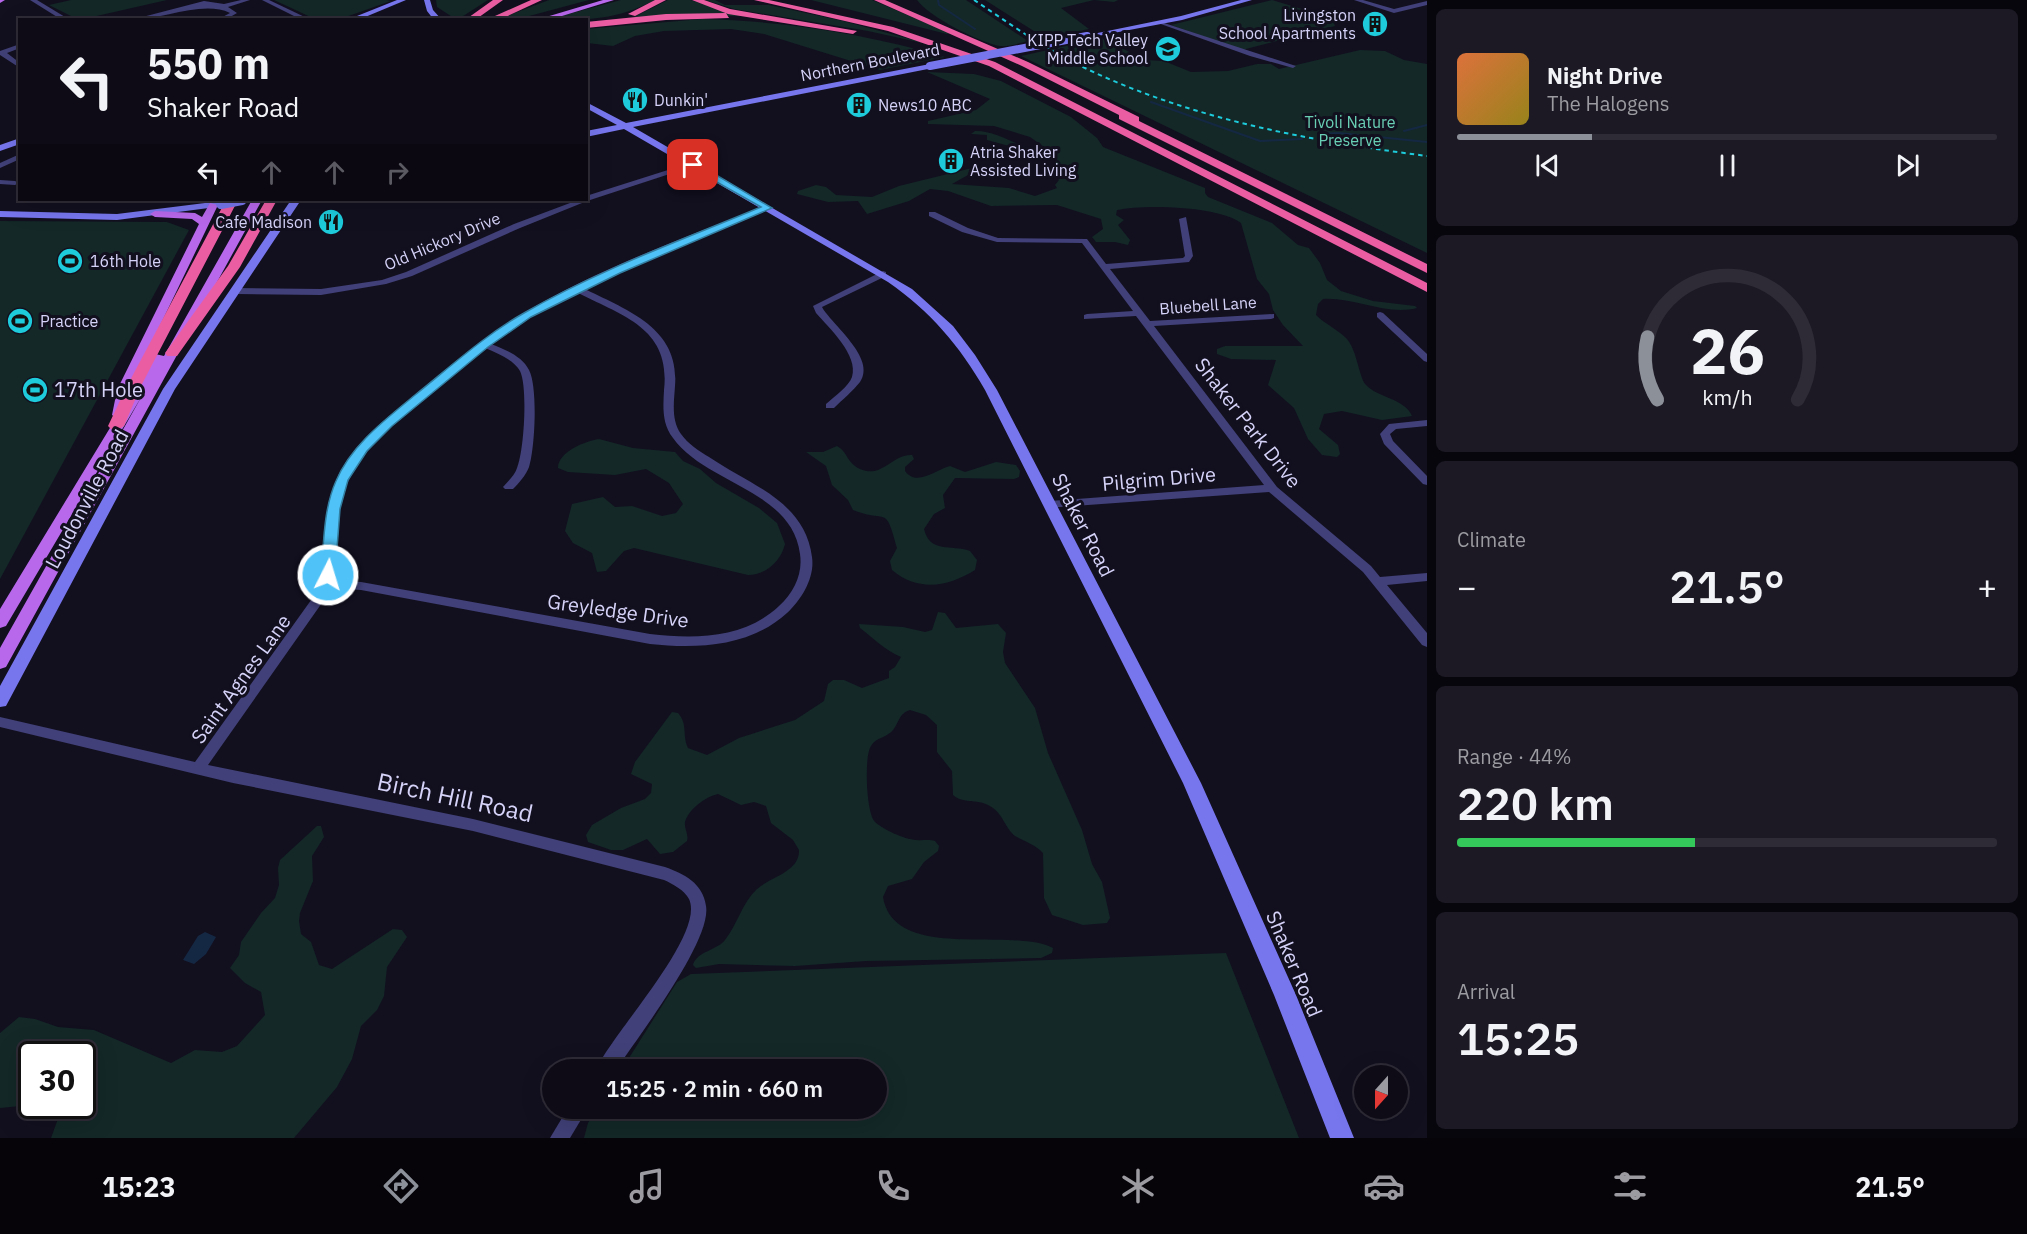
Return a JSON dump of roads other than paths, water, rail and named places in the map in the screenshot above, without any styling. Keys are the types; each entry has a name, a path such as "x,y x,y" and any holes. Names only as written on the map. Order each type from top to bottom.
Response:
{"highway":[{"path":"472,18 499,0"},
{"path":"495,18 538,0"},
{"path":"588,24 631,15 662,0"},
{"path":"696,0 728,10 891,39 956,56 1100,120"},
{"path":"758,0 852,19 940,44 1004,70 1427,288"},
{"path":"794,0 885,20 985,52 1039,75 1427,269"},
{"path":"878,0 1052,77 1206,155 1244,177"},
{"path":"905,1 918,15 935,24"},
{"path":"588,24 698,16 751,18 826,27"},
{"path":"172,353 234,267 270,201"},
{"path":"116,426 220,202"}],"main road":[{"path":"355,18 403,0"},
{"path":"423,17 427,0"},
{"path":"427,0 430,10 438,18"},
{"path":"538,18 599,0"},
{"path":"539,18 611,0"},
{"name":"Northern Boulevard","path":"588,134 1160,22 1249,0"},
{"name":"Shaker Road","path":"588,105 883,274 934,311 959,338 981,372 1207,815 1342,1138"},
{"path":"0,148 15,143"},
{"path":"150,215 190,201"},
{"path":"0,622 168,340 243,201"},
{"path":"0,663 256,201"},
{"name":"Loudonville Road","path":"0,701 157,411 295,201"},
{"path":"286,214 304,201"},
{"path":"150,215 220,202"},
{"path":"116,426 123,390 204,224 220,202"},
{"path":"0,214 93,217 195,216 204,224"}],"street":[{"path":"33,0 64,18"},
{"path":"143,18 207,3 224,6 247,0"},
{"path":"265,0 304,18"},
{"path":"1357,0 1394,10 1427,3"},
{"path":"224,6 234,13 224,18"},
{"path":"1160,22 1252,55 1293,66"},
{"path":"1,52 18,47"},
{"path":"1,52 18,65"},
{"path":"0,166 18,157"},
{"name":"Old Hickory Drive","path":"588,198 693,165"},
{"path":"0,182 18,182"},
{"name":"Old Hickory Drive","path":"236,291 321,292 383,282 409,274 580,201"},
{"name":"Saint Agnes Lane","path":"198,769 300,628 326,584 335,502 342,480 353,460 379,431 484,344 527,315 578,289 768,208"},
{"path":"932,214 993,239 993,252"},
{"path":"1104,267 1186,260 1189,256 1183,219"},
{"name":"Shaker Park Drive","path":"993,239 1020,241 1081,239 1272,488 1379,581 1427,642"},
{"path":"830,406 857,379 858,368 854,354 819,311 818,306 883,274"},
{"name":"Greyledge Drive","path":"326,584 361,586 650,639 686,642 711,640 750,630 773,618 794,598 803,583 807,558 805,542 797,525 778,506 702,458 679,439 669,418 670,364 662,344 645,326 578,289"},
{"name":"Bluebell Lane","path":"1087,317 1139,313"},
{"path":"1380,315 1427,359"},
{"name":"Bluebell Lane","path":"1148,324 1271,316"},
{"path":"484,344 519,364 527,380 527,452 521,471 509,487"},
{"path":"1427,423 1393,426 1384,434 1388,442 1427,482"},
{"name":"Pilgrim Drive","path":"1050,505 1272,488"},
{"path":"1379,581 1427,577"},
{"name":"Birch Hill Road","path":"0,722 198,769 473,825 665,874 683,881 694,892 698,904 696,929 682,955 612,1059"},
{"path":"560,1138 572,1119"}],"water":[{"path":"205,932 216,937 206,954 194,964 183,960 198,936"}],"waterway":[{"path":"938,0 939,5 975,29"},
{"path":"1151,102 1260,141 1302,139"},
{"path":"1404,131 1427,125"},
{"path":"1319,134 1339,133 1427,142"}],"railway":[{"path":"974,0 1063,57 1106,78 1150,95 1240,123 1333,142 1427,156"}],"place":[{"name":"Livingston School Apartments","path":"1375,24"},
{"name":"KIPP Tech Valley Middle School","path":"1168,49"},
{"name":"Dunkin'","path":"635,100"},
{"name":"News10 ABC","path":"859,105"},
{"name":"Atria Shaker Assisted Living","path":"951,161"},
{"name":"Cafe Madison","path":"331,222"},
{"name":"16th Hole","path":"70,261"},
{"name":"Practice","path":"20,321"},
{"name":"17th Hole","path":"35,390"}],"park label":[{"name":"Tivoli Nature Preserve","path":"1350,131"}]}
